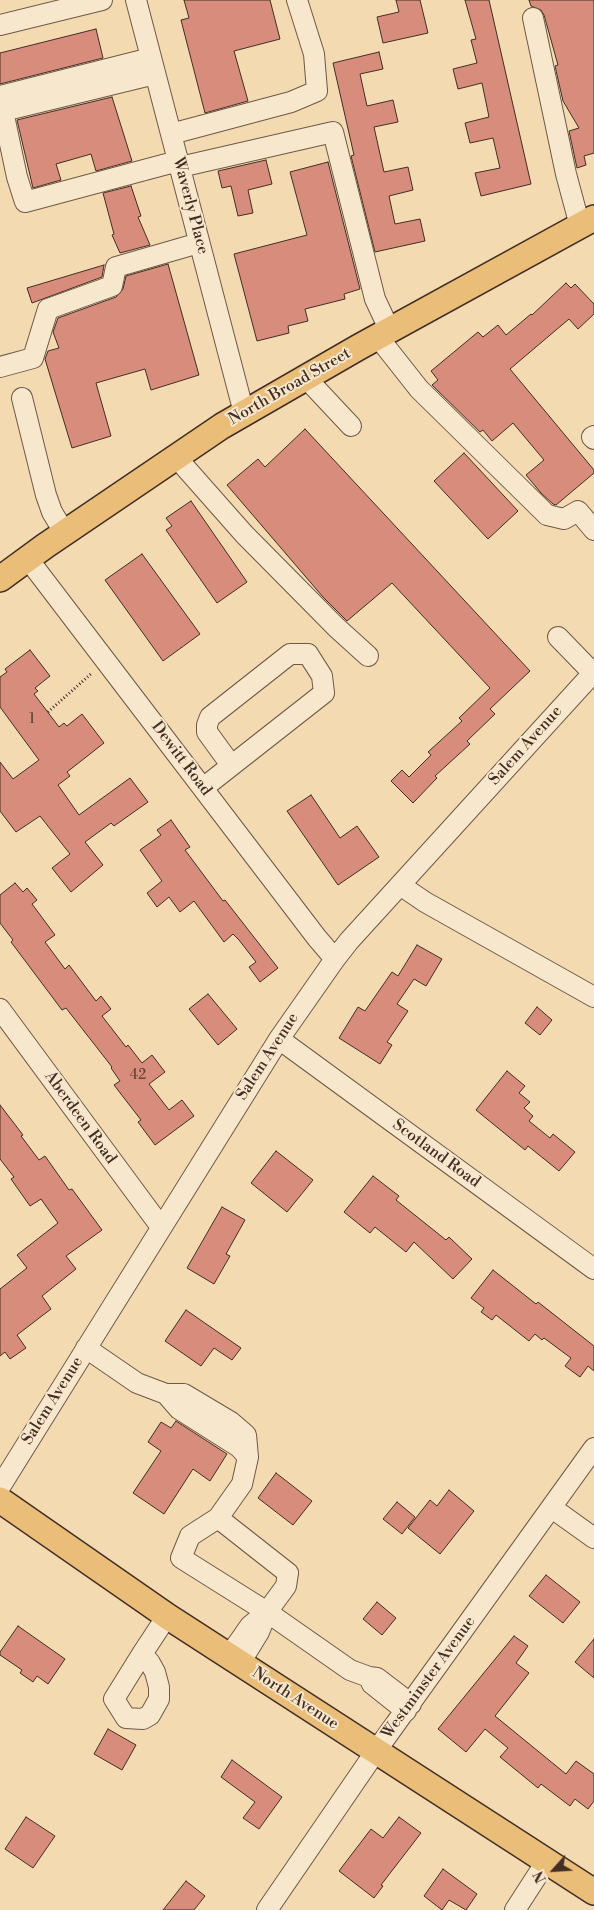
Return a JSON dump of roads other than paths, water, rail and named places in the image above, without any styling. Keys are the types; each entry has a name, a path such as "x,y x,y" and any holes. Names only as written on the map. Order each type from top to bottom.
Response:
{"main road":[{"name":"North Broad Street","path":"0,579 64,532 222,426 587,222"},
{"name":"North Avenue","path":"0,1500 167,1616 594,1892"}],"street":[{"path":"0,25 102,0"},
{"name":"Waverly Place","path":"136,0 244,413"},
{"path":"171,134 291,102 317,91 314,54 297,0"},
{"path":"533,18 566,174 587,222"},
{"path":"153,66 1,105 17,177 25,202 179,164 333,132 384,334 419,389 547,515 564,519 578,511 594,530"},
{"path":"0,368 33,358 48,309 112,286 116,267 200,243"},
{"path":"306,378 351,426"},
{"path":"22,398 46,495 52,512 64,532"},
{"path":"176,457 244,534 336,627 368,656"},
{"name":"Dewitt Road","path":"28,559 335,959"},
{"path":"558,637 594,672"},
{"path":"203,788 324,693 322,676 308,654 290,654 210,717 207,732 231,765"},
{"name":"Salem Avenue","path":"0,1486 279,1039 335,959 349,941 594,672"},
{"path":"400,885 426,902 594,997"},
{"name":"Aberdeen Road","path":"0,1009 161,1227"},
{"name":"Scotland Road","path":"279,1039 594,1269"},
{"path":"86,1348 137,1383 166,1394 179,1409 239,1447 248,1457 242,1484 218,1518 190,1536 180,1558 267,1612 350,1670 377,1678 408,1708"},
{"name":"Westminster Avenue","path":"266,1910 376,1751 594,1448"},
{"path":"552,1508 594,1538"},
{"path":"218,1518 288,1572 286,1586 267,1612 259,1632 234,1659"},
{"path":"142,1654 167,1616"},
{"path":"515,1910 546,1862"}]}
